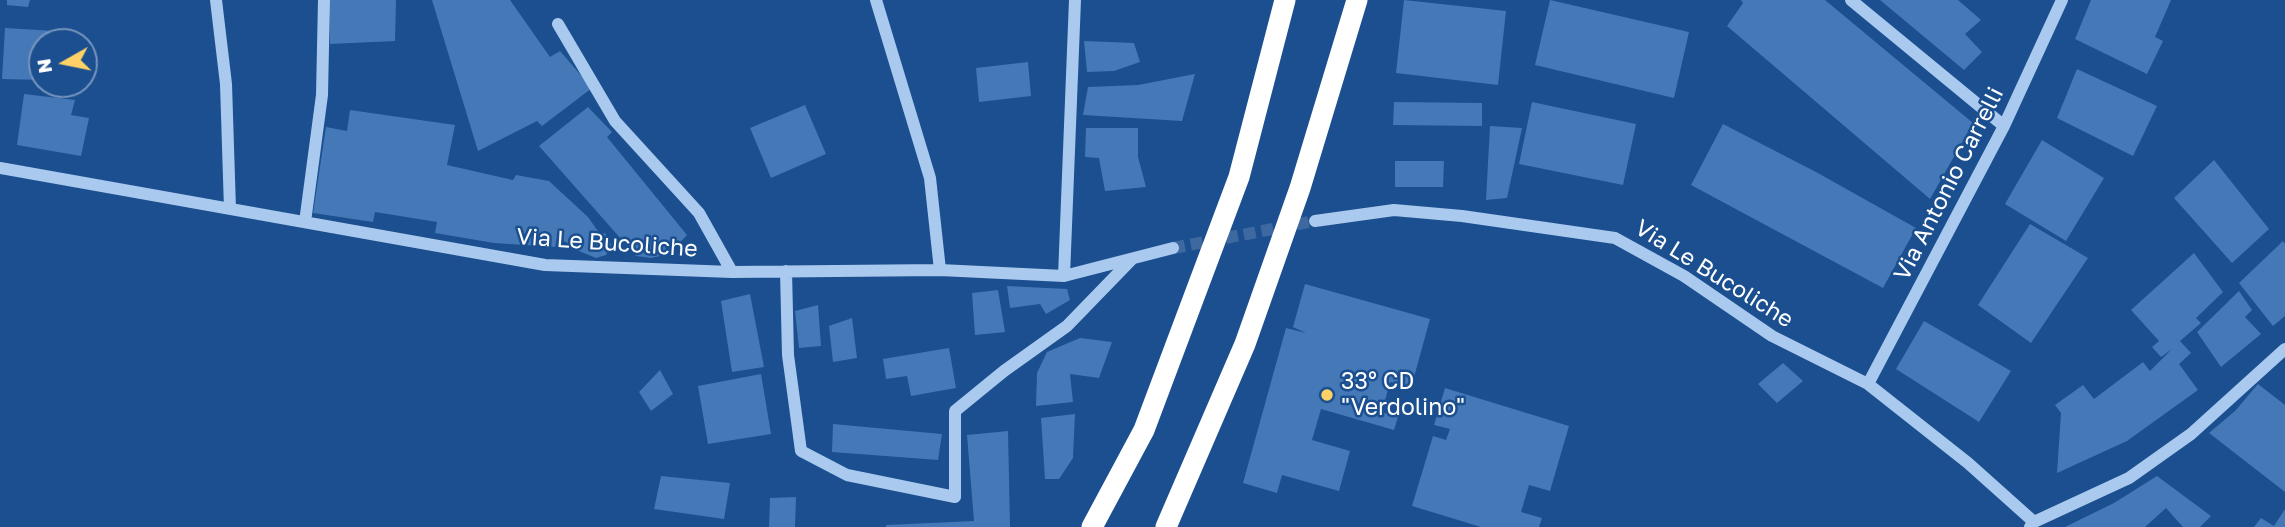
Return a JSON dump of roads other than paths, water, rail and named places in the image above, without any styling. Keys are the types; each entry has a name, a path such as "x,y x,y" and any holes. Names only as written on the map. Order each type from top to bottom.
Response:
{"highway":[{"path":"1092,527 1144,430 1239,177 1285,0"},
{"path":"1166,527 1245,344 1300,188 1357,0"}],"street":[{"path":"216,0 226,84 230,209"},
{"path":"305,222 322,95 324,0"},
{"path":"876,0 930,178 940,270"},
{"path":"1064,276 1075,0"},
{"path":"1850,0 2004,126"},
{"name":"Via Antonio Carrelli","path":"1868,384 2004,126 2062,0"},
{"path":"558,24 615,121 699,213 732,272"},
{"name":"Via Le Bucoliche","path":"0,167 545,265 732,272 940,270 1064,276 1173,248"},
{"name":"Via Le Bucoliche","path":"1315,222 1394,210 1462,216 1615,238 1684,276 1772,336 1868,384 1968,463 2032,524"},
{"path":"786,271 788,355 801,451 847,475 955,497 955,411 1067,326 1132,259"},
{"path":"2032,524 2129,478 2192,434 2285,349"}],"tunnel":[{"path":"1173,248 1315,221"}],"place":[{"name":"33° CD \"Verdolino\"","path":"1327,395"}]}
